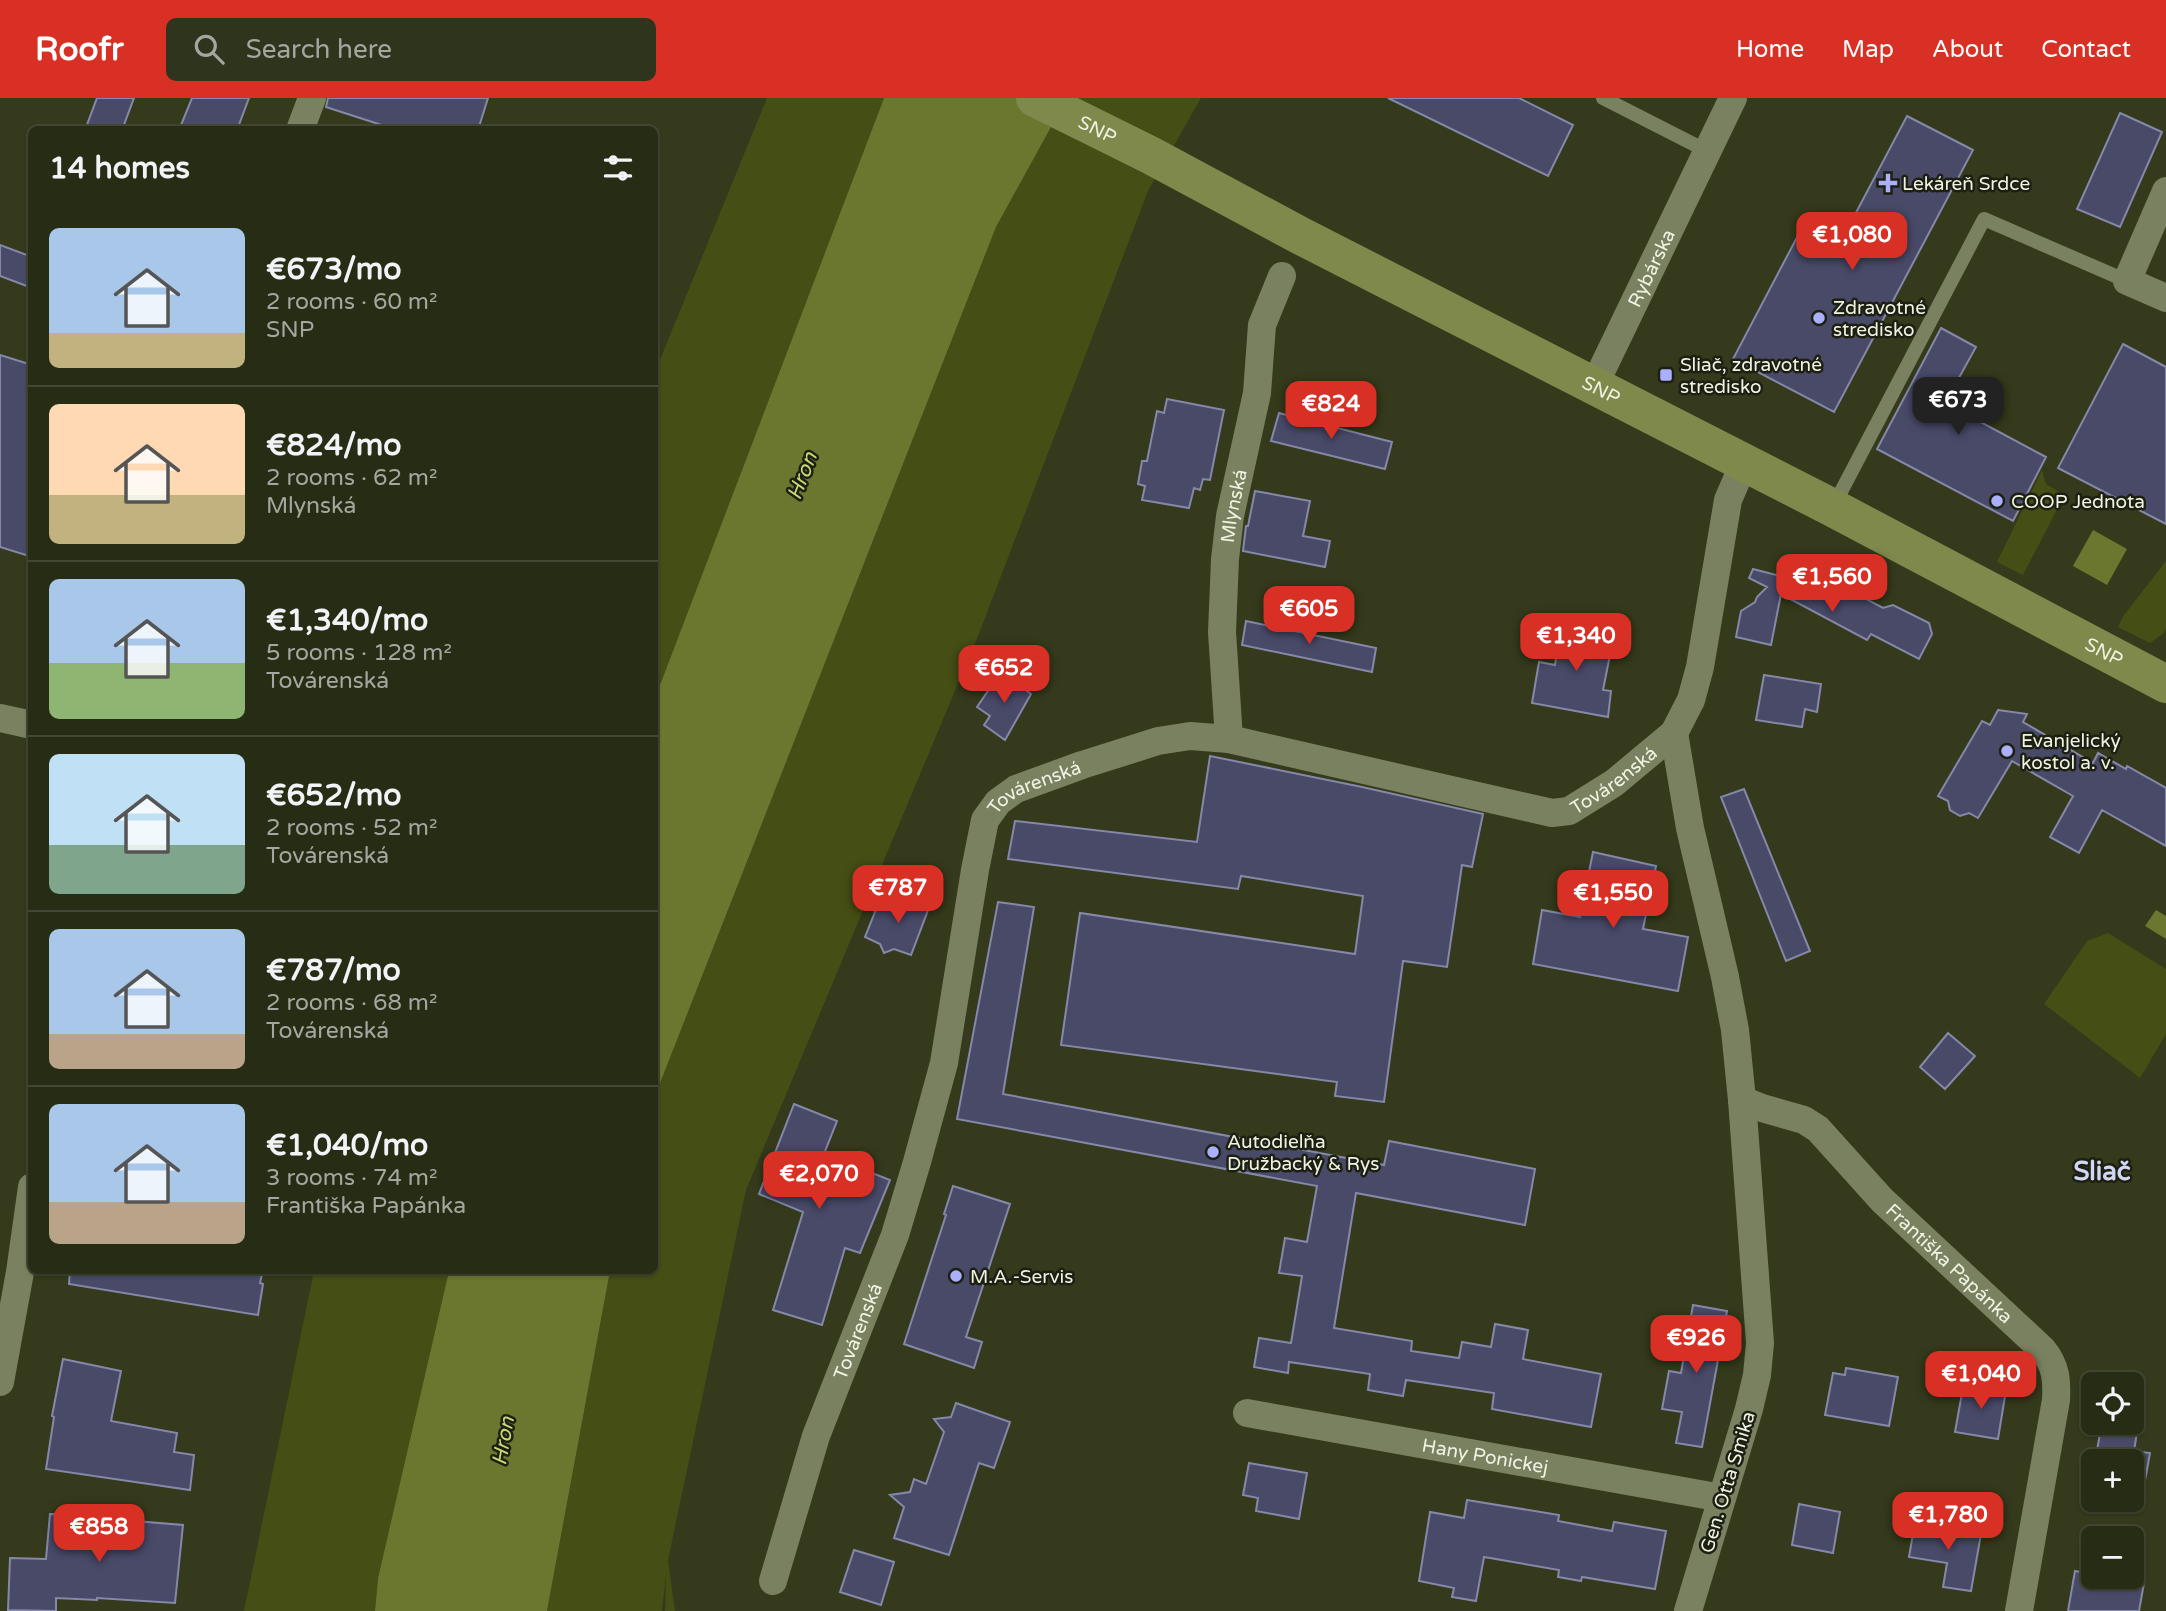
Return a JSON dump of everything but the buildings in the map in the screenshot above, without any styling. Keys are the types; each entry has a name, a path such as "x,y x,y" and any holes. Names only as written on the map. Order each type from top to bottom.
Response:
{"street":[{"path":"302,126 312,98"},
{"name":"SNP","path":"1035,98 1833,508 2166,684"},
{"name":"Rybárska","path":"1594,386 1733,98"},
{"path":"2166,191 2127,281 2166,298"},
{"name":"Mlynská","path":"1230,739 1222,632 1225,559 1230,516 1257,393 1262,325 1282,276"},
{"name":"Továrenská","path":"773,1581 816,1436 895,1235 917,1162 944,1063 985,820 998,802 1016,789 1082,765 1158,741 1190,736 1230,739 1552,813 1569,811 1614,783 1674,733 1691,699 1700,667 1728,500 1744,463"},
{"path":"0,718 28,724"},
{"name":"Továrenská","path":"1674,733 1690,828 1735,1030 1742,1100"},
{"name":"Gen. Otta Smika","path":"1688,1611 1757,1375 1760,1343 1742,1100"},
{"name":"Františka Papánka","path":"1742,1100 1804,1120 1818,1129 1882,1200 2051,1360 2056,1371 2056,1400 2019,1611"},
{"path":"0,1382 28,1215"},
{"name":"Hany Ponickej","path":"1247,1413 1721,1498"}],"lane":[{"path":"1603,98 1707,150"},
{"path":"1833,508 1984,219 2127,281"}],"shaded area":[{"path":"767,98 884,98 658,690 658,365"},
{"path":"1067,98 1201,98 1148,191 980,631 746,1190 668,1560 675,1611 665,1611 666,1575 662,1611 547,1611 609,1274 658,1274 658,1088 996,227"},
{"path":"2042,470 2046,484 2059,492 2062,500 2023,575 1997,562"},
{"path":"2166,561 2166,628 2164,633 2150,643 2118,627 2124,615"},
{"path":"2108,933 2166,969 2166,1034 2140,1078 2044,1004 2087,941"},
{"path":"313,1274 448,1274 378,1578 375,1611 244,1611"}],"water":[{"name":"Hron","path":"884,98 1067,98 996,227 658,1088 658,690"},
{"path":"2093,530 2127,549 2107,585 2073,566"},
{"path":"2156,910 2166,916 2166,939 2145,926"},
{"name":"Hron","path":"448,1274 609,1274 547,1611 375,1611 378,1578"}],"place":[{"name":"Lekáreň Srdce","path":"1888,183"},
{"name":"Zdravotné stredisko","path":"1819,318"},
{"name":"Sliač, zdravotné stredisko","path":"1666,375"},
{"name":"COOP Jednota","path":"1997,501"},
{"name":"Evanjelický kostol a. v.","path":"2007,751"},
{"name":"Autodielňa Družbacký & Rys","path":"1213,1152"},
{"name":"M.A.-Servis","path":"956,1276"}],"district":[{"name":"Sliač","path":"2102,1171"}]}
